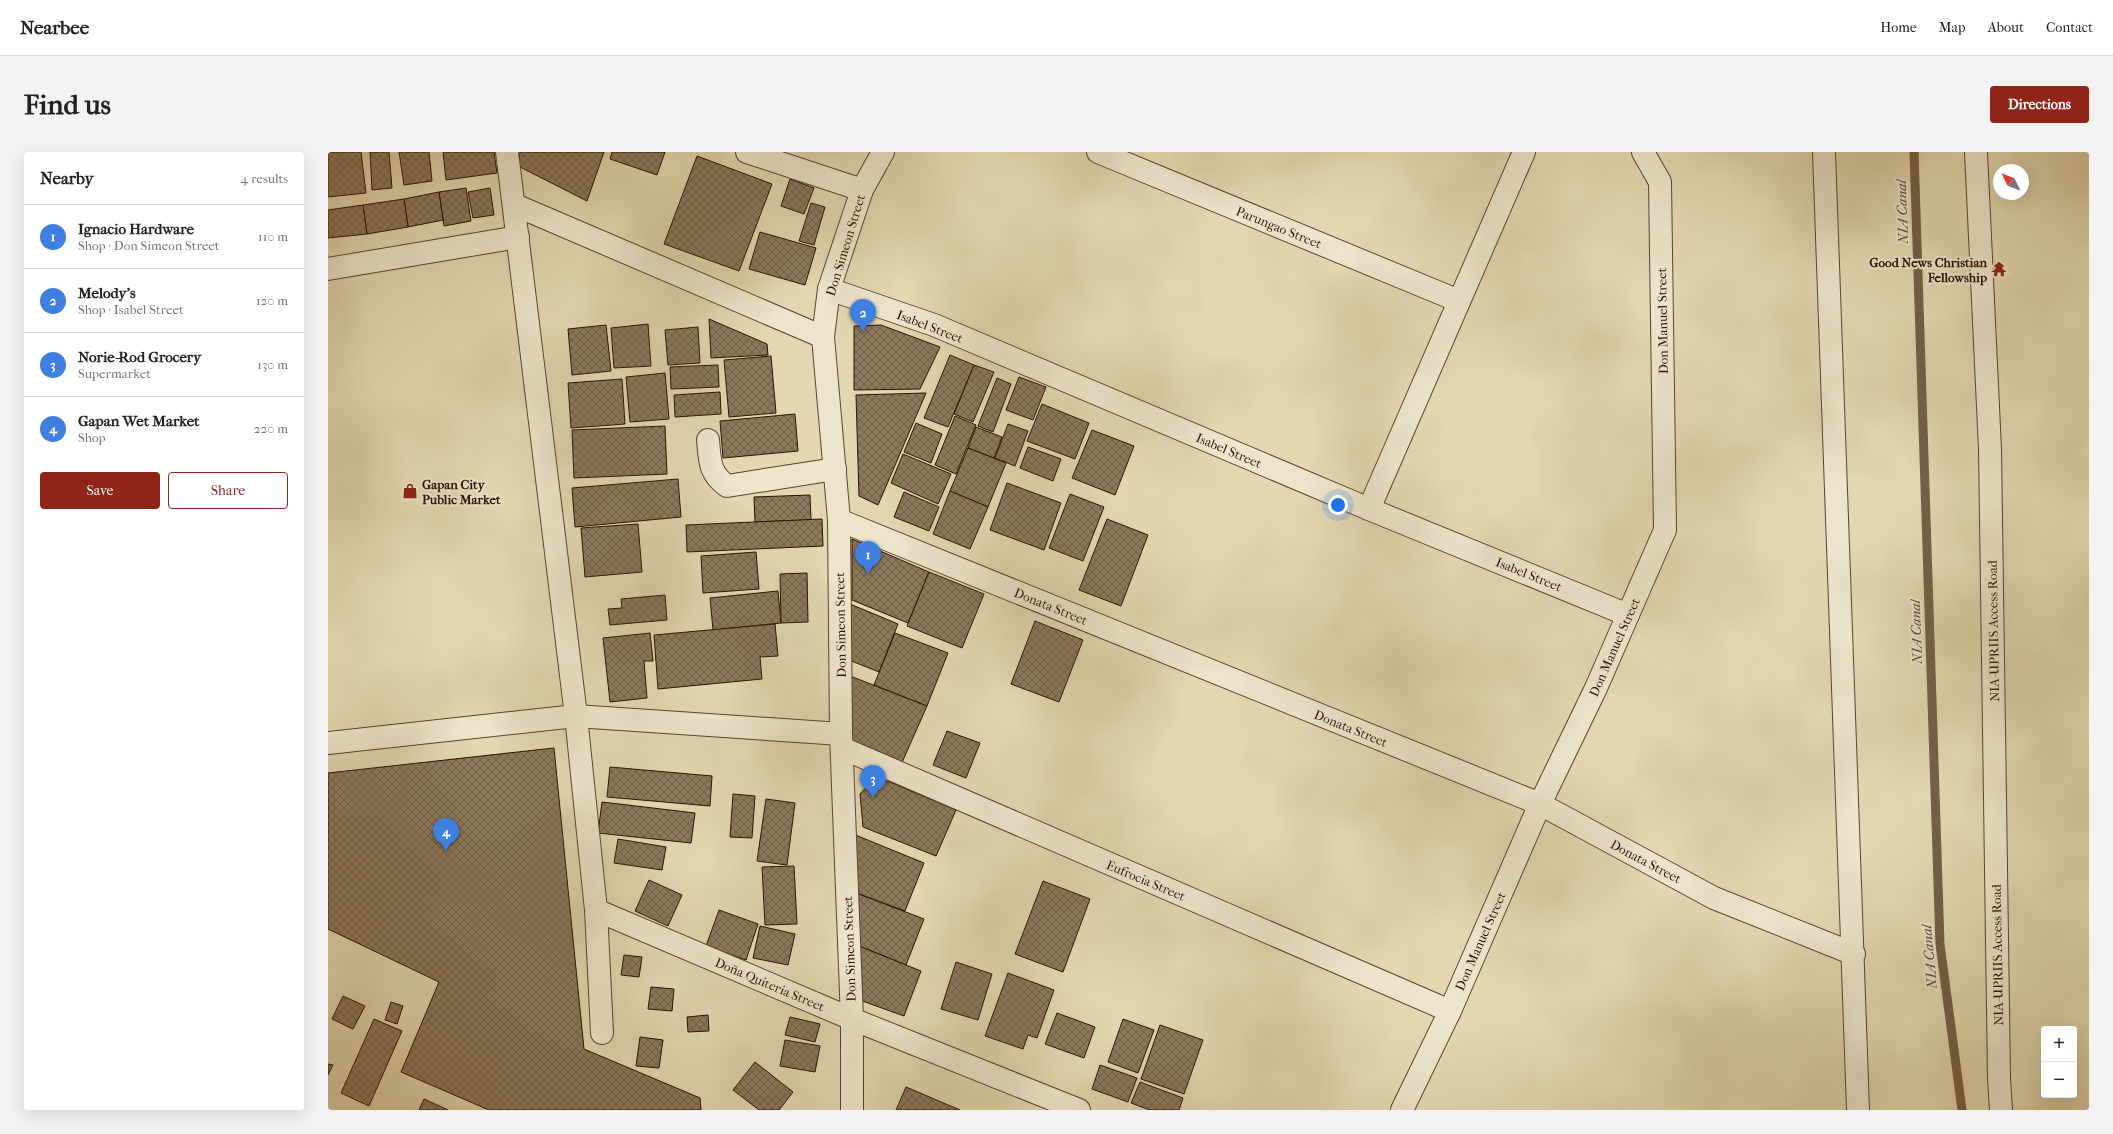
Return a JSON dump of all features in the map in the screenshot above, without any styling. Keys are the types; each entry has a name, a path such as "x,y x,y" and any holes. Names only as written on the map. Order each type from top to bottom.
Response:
{"street":[{"path":"507,152 515,205 576,716 596,910 602,1033"},
{"path":"747,152 862,190"},
{"name":"Don Simeon Street","path":"852,1110 852,1019 842,741 839,520 823,337 829,289 862,190 883,152"},
{"name":"Parungao Street","path":"1098,152 1459,301"},
{"path":"1369,509 1524,152"},
{"name":"Don Manuel Street","path":"1402,1110 1450,1011 1540,804 1596,688 1665,530 1660,182 1643,152"},
{"path":"1824,152 1854,954 1858,1110"},
{"name":"NIA-UPRIIS Access Road","path":"1976,152 1990,449 1999,1079 2001,1110"},
{"path":"515,205 823,337"},
{"path":"328,269 518,237"},
{"name":"Isabel Street","path":"829,289 934,326 1369,509 1628,615"},
{"path":"708,440 710,466 716,478 727,486 835,469"},
{"name":"Donata Street","path":"839,520 1540,804 1714,898 1854,954"},
{"name":"Eufrocia Street","path":"328,743 576,716 842,741 1450,1011"},
{"name":"Doña Quiteria Street","path":"596,910 852,1019 1079,1110"}],"building":[{"path":"328,152 361,152 366,193 328,197"},
{"path":"370,152 389,152 392,188 372,190"},
{"path":"399,152 429,152 432,181 404,185"},
{"path":"443,152 494,152 497,173 446,180"},
{"path":"520,152 604,152 587,201 518,166"},
{"path":"612,152 665,152 657,175 610,159"},
{"path":"697,156 772,184 739,271 664,244"},
{"path":"790,179 814,188 804,214 781,206"},
{"path":"466,188 471,221 444,226 439,192"},
{"path":"490,188 494,215 473,218 468,192"},
{"path":"439,192 443,220 408,227 404,199"},
{"path":"404,199 408,227 367,234 363,205"},
{"path":"811,203 825,207 814,245 799,241"},
{"path":"363,205 367,234 328,238 328,210"},
{"path":"760,232 816,248 805,285 749,269"},
{"path":"709,319 767,344 768,355 711,358"},
{"path":"648,324 651,366 614,368 611,328"},
{"path":"606,325 611,371 572,375 568,329"},
{"path":"881,325 940,347 920,389 854,390 854,326"},
{"path":"698,327 700,363 668,365 665,330"},
{"path":"950,355 974,365 948,427 924,418"},
{"path":"771,356 776,413 729,417 724,360"},
{"path":"718,365 719,387 671,389 670,367"},
{"path":"974,365 994,372 973,422 954,414"},
{"path":"665,373 669,419 630,422 626,377"},
{"path":"1019,377 1046,387 1033,420 1006,410"},
{"path":"997,378 1011,384 993,432 978,426"},
{"path":"622,379 625,424 571,428 568,383"},
{"path":"720,392 721,414 675,417 674,395"},
{"path":"926,393 878,505 859,496 856,395"},
{"path":"1042,404 1089,423 1075,459 1027,441"},
{"path":"795,414 798,451 723,458 720,421"},
{"path":"955,416 976,425 956,474 935,465"},
{"path":"916,423 942,434 931,463 904,452"},
{"path":"1008,424 1028,431 1015,466 995,458"},
{"path":"665,426 667,474 574,478 572,430"},
{"path":"976,427 1002,437 994,458 968,448"},
{"path":"1092,430 1134,446 1115,495 1072,478"},
{"path":"1028,447 1061,459 1053,481 1020,468"},
{"path":"968,448 1006,463 988,507 950,491"},
{"path":"903,454 951,474 938,504 891,483"},
{"path":"678,479 681,517 575,527 572,488"},
{"path":"1007,483 1061,503 1044,550 990,530"},
{"path":"950,491 988,507 970,549 933,534"},
{"path":"904,492 939,507 929,531 894,517"},
{"path":"1070,494 1104,507 1083,561 1049,548"},
{"path":"810,495 811,520 755,522 754,497"},
{"path":"822,519 823,546 687,552 686,525"},
{"path":"1107,519 1148,535 1121,606 1079,590"},
{"path":"638,524 642,572 585,577 581,528"},
{"path":"852,539 929,572 908,623 852,600"},
{"path":"756,552 759,589 703,593 701,556"},
{"path":"929,572 984,594 962,648 907,626"},
{"path":"807,573 808,622 781,623 780,574"},
{"path":"778,591 781,623 713,630 710,598"},
{"path":"665,595 667,620 610,625 608,609 622,608 621,599"},
{"path":"850,604 898,624 879,672 849,660"},
{"path":"1035,621 1083,640 1059,702 1011,684"},
{"path":"775,624 778,656 760,657 762,679 658,689 654,635"},
{"path":"650,633 653,661 644,661 647,698 610,702 603,638"},
{"path":"895,633 948,653 927,706 874,685"},
{"path":"845,674 927,706 900,767 845,744"},
{"path":"947,731 980,743 966,778 933,765"},
{"path":"554,748 584,1049 700,1098 701,1110 489,1110 401,1072 439,982 328,929 328,773"},
{"path":"610,767 712,776 710,806 607,797"},
{"path":"877,781 890,782 956,810 936,856 863,827 860,794 868,785"},
{"path":"733,794 755,796 752,838 730,837"},
{"path":"766,799 795,803 787,865 757,861"},
{"path":"602,802 695,813 691,843 598,833"},
{"path":"853,834 924,863 905,911 851,891"},
{"path":"618,839 666,847 662,870 614,863"},
{"path":"794,866 797,924 765,925 762,867"},
{"path":"649,880 682,895 668,926 635,911"},
{"path":"1043,881 1090,899 1063,972 1015,954"},
{"path":"851,891 924,919 906,965 854,944"},
{"path":"719,910 758,924 746,960 706,946"},
{"path":"760,926 795,934 788,965 753,958"},
{"path":"854,944 921,971 904,1016 854,998"},
{"path":"624,955 642,957 639,977 621,975"},
{"path":"956,962 992,974 978,1020 941,1009"},
{"path":"1008,973 1054,990 1037,1038 1028,1035 1023,1049 985,1036"},
{"path":"651,987 674,989 672,1011 648,1009"},
{"path":"343,996 365,1006 353,1029 332,1019"},
{"path":"391,1002 403,1006 397,1024 385,1020"},
{"path":"1057,1013 1095,1027 1084,1058 1045,1044"},
{"path":"708,1015 709,1031 688,1032 687,1017"},
{"path":"790,1017 820,1024 815,1042 785,1035"},
{"path":"374,1019 402,1031 369,1106 341,1093"},
{"path":"1123,1019 1154,1030 1138,1073 1108,1062"},
{"path":"1160,1025 1203,1040 1184,1094 1141,1079"},
{"path":"640,1037 663,1040 659,1068 636,1066"},
{"path":"785,1040 820,1046 815,1072 780,1066"},
{"path":"755,1062 793,1092 779,1110 759,1110 733,1090"},
{"path":"328,1064 333,1065 328,1075"},
{"path":"1100,1065 1137,1078 1128,1102 1092,1089"},
{"path":"1140,1082 1183,1098 1179,1110 1150,1110 1131,1103"},
{"path":"906,1087 960,1110 896,1110"},
{"path":"424,1099 448,1110 419,1110"}],"waterway":[{"name":"NIA Canal","path":"1914,152 1940,944 1962,1110"}],"place":[{"name":"Good News Christian Fellowship","path":"1999,269"},
{"name":"Melody's","path":"863,332"},
{"name":"Gapan City Public Market","path":"410,491"},
{"name":"Ignacio Hardware","path":"868,574"},
{"name":"Norie-Rod Grocery","path":"873,798"},
{"name":"Gapan Wet Market","path":"446,851"}]}
